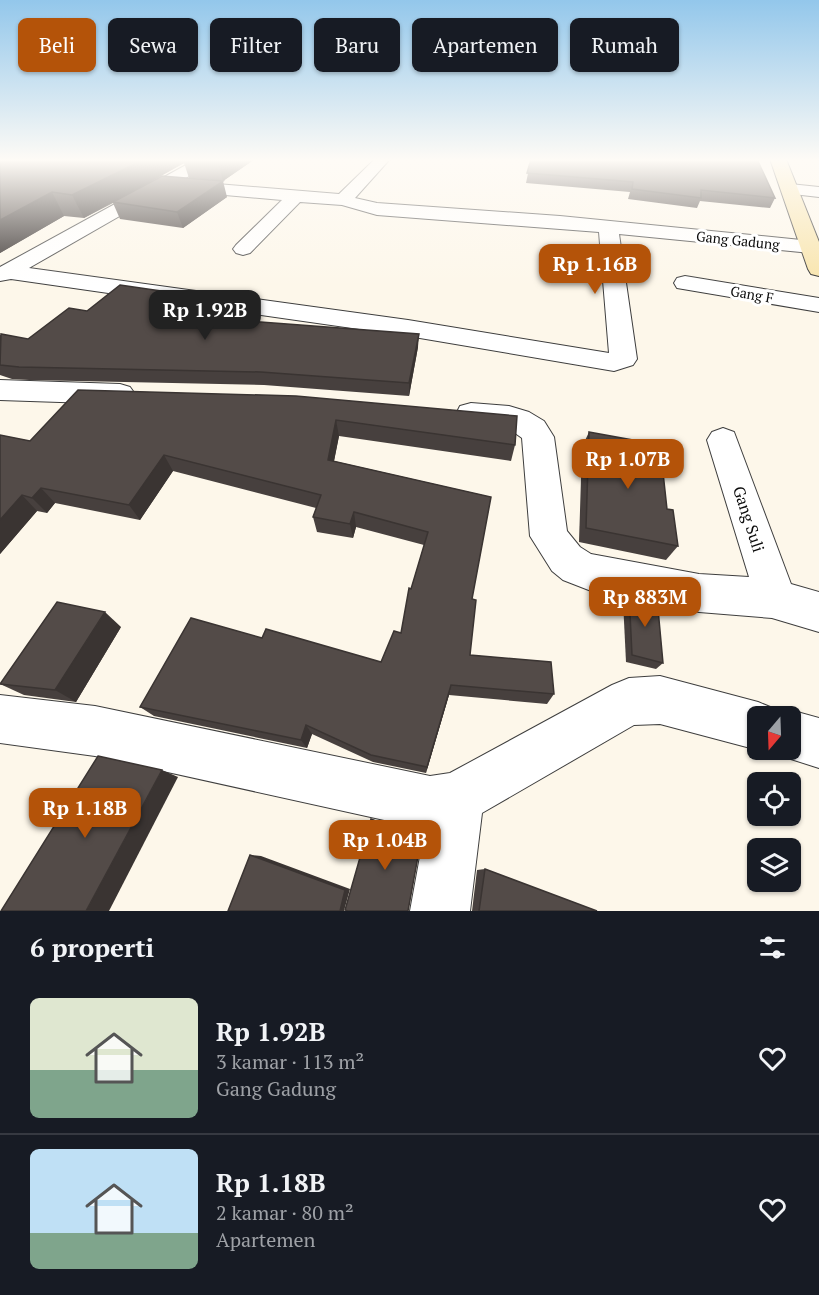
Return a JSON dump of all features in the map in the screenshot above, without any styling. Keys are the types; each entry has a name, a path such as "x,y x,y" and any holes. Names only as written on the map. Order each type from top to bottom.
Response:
{"street":[{"path":"4,274 133,202"},
{"path":"243,249 290,202"},
{"name":"Gang Gadung","path":"349,202 377,209 608,227 811,247"},
{"path":"795,202 819,269"},
{"path":"4,274 387,325 614,362 623,359 608,227"},
{"name":"Gang F","path":"685,283 819,305"},
{"path":"0,390 150,395"},
{"path":"450,412 507,417 528,422 538,437 549,536 566,559 577,567 598,576 699,593 772,598 819,612"},
{"name":"Gang Suli","path":"723,440 773,590 772,598"},
{"path":"0,720 94,731 430,803 457,798 629,702 660,700 747,723"},
{"path":"801,738 819,742"},
{"path":"440,911 457,798"}],"building":[{"path":"0,202 34,202 0,220"},
{"path":"114,202 193,202 177,212"},
{"path":"120,285 251,304 234,320 419,334 409,383 261,372 0,365 1,334 28,339 69,308 87,311"},
{"path":"78,390 296,396 517,416 515,445 336,420 328,460 491,497 472,599 476,600 470,655 551,662 554,694 451,685 427,767 371,755 306,725 301,740 140,707 191,618 262,638 266,629 381,662 394,631 401,633 409,588 411,589 428,532 354,512 350,524 313,517 321,495 164,455 129,505 41,488 32,498 22,495 0,520 0,435 30,441"},
{"path":"589,432 660,445 667,509 673,510 678,546 586,528"},
{"path":"629,593 657,598 663,663 632,655"},
{"path":"57,602 105,612 55,690 0,684"},
{"path":"98,756 162,770 86,911 1,911"},
{"path":"371,819 421,840 408,911 345,910"},
{"path":"250,855 345,890 340,911 228,911"},
{"path":"485,869 597,911 479,911"}]}
